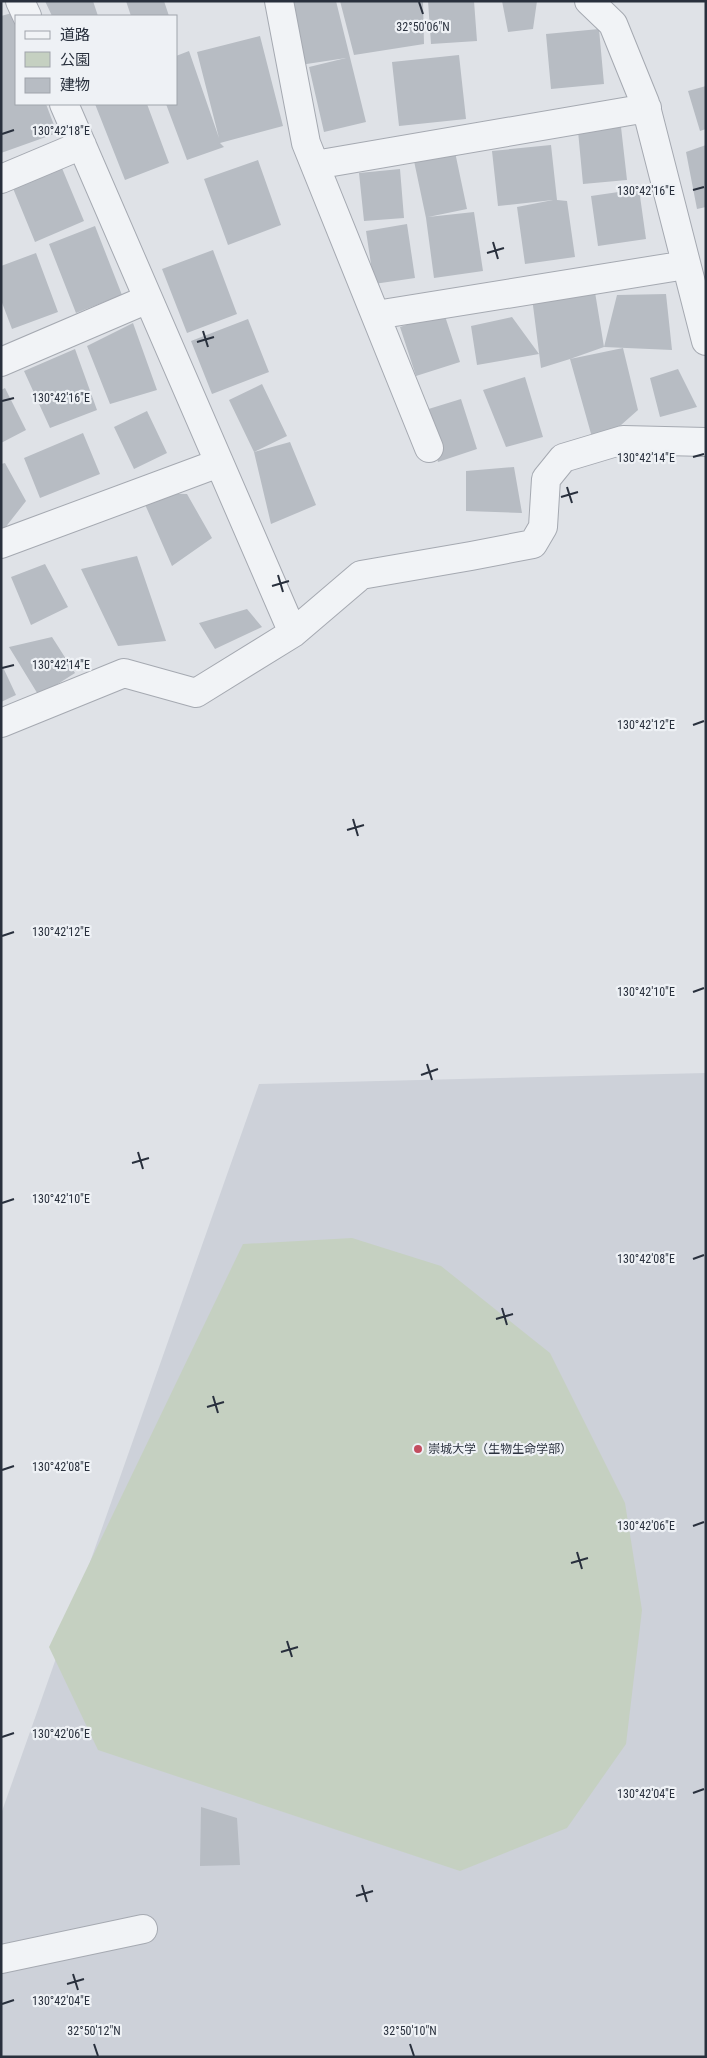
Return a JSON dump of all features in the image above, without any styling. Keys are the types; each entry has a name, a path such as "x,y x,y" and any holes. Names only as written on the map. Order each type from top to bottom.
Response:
{"street":[{"path":"20,1 27,15"},
{"path":"279,1 306,143 429,448"},
{"path":"589,1 613,24 647,108 706,341"},
{"path":"64,105 293,634"},
{"path":"315,164 647,108"},
{"path":"1,179 82,144"},
{"path":"376,315 686,265"},
{"path":"1,362 148,299"},
{"path":"1,722 124,672 196,693 293,634 361,575 534,544 543,527 546,479 563,458 623,440 706,442"},
{"path":"1,544 219,463"},
{"path":"1,1959 143,1929"}],"shaded area":[{"name":"崇城大学（生物生命学部）","path":"706,1073 706,2057 1,2057 1,1814 259,1084"}],"green space":[{"path":"352,1238 441,1266 550,1353 625,1503 642,1610 626,1744 567,1828 460,1871 98,1750 49,1647 243,1244"}],"building":[{"path":"45,1 93,1 98,15 52,15"},
{"path":"126,1 164,1 169,15 131,15"},
{"path":"298,1 336,1 366,122 324,132 309,67 346,58 300,65 289,3"},
{"path":"340,1 423,1 424,44 354,55"},
{"path":"428,1 474,1 477,41 431,44"},
{"path":"502,1 537,1 533,29 508,32"},
{"path":"12,13 15,24 15,105 46,105 57,133 1,153 1,16"},
{"path":"599,29 604,84 551,89 546,34"},
{"path":"260,36 283,126 220,143 224,147 187,160 166,105 178,105 178,55 189,51 219,138 197,52"},
{"path":"459,55 466,119 399,126 392,62"},
{"path":"706,86 706,129 700,131 688,91"},
{"path":"95,105 147,105 169,163 125,180"},
{"path":"621,127 627,180 583,184 578,131"},
{"path":"551,145 557,200 567,201 575,257 525,264 517,207 553,200 498,206 492,151"},
{"path":"706,145 706,207 697,209 686,152"},
{"path":"455,152 467,209 428,217 474,212 483,271 434,278 426,218 414,161"},
{"path":"258,160 281,225 228,245 204,179"},
{"path":"59,161 84,221 35,242 10,181"},
{"path":"400,169 404,218 364,221 359,173"},
{"path":"639,189 646,239 598,246 591,196"},
{"path":"407,224 415,278 374,284 366,231"},
{"path":"95,226 122,295 76,313 49,244"},
{"path":"213,250 237,314 187,333 162,269"},
{"path":"36,253 58,312 12,329 1,300 1,266"},
{"path":"593,280 604,347 541,368 531,290"},
{"path":"666,294 672,350 604,347 617,295"},
{"path":"444,313 460,362 416,376 400,327"},
{"path":"512,317 539,354 477,365 471,326"},
{"path":"248,319 269,372 212,394 191,341"},
{"path":"133,323 157,390 110,404 87,346"},
{"path":"623,348 638,410 595,448 570,359"},
{"path":"75,349 97,410 50,428 24,371"},
{"path":"678,369 697,407 660,417 650,378"},
{"path":"525,377 543,437 506,447 483,390"},
{"path":"262,384 287,436 254,452 229,400"},
{"path":"5,388 26,430 1,443 1,390"},
{"path":"461,399 477,449 438,462 422,411"},
{"path":"147,411 167,453 134,469 114,427"},
{"path":"83,433 100,474 40,498 24,458"},
{"path":"290,442 316,505 271,524 254,452"},
{"path":"5,463 26,501 1,533 1,464"},
{"path":"514,467 522,513 466,511 466,471"},
{"path":"140,493 187,494 212,538 172,566"},
{"path":"137,556 166,641 118,646 81,569"},
{"path":"45,564 68,607 31,625 11,577"},
{"path":"247,609 262,627 215,649 199,623"},
{"path":"52,637 75,673 39,696 9,647"},
{"path":"1,663 16,695 1,702"},
{"path":"201,1807 237,1818 240,1865 200,1866"}],"place":[{"name":"崇城大学（生物生命学部）","path":"418,1449"}]}
